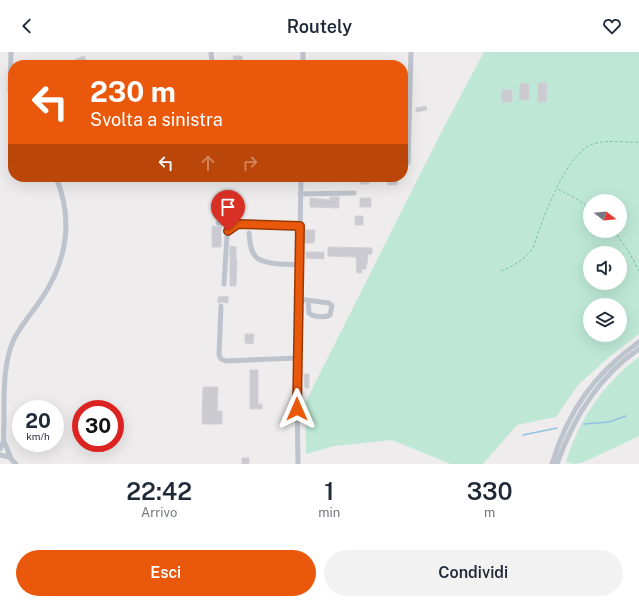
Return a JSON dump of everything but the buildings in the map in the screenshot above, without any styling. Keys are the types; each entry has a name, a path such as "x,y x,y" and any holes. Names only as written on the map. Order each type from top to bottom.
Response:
{"street":[{"path":"408,163 411,52"},
{"path":"16,464 11,458 4,440 4,397 7,358 21,327 51,284 62,259 66,239 67,222 61,190 58,182"},
{"path":"298,464 297,358 301,182"},
{"path":"300,194 354,193"},
{"path":"218,223 300,226"},
{"path":"224,284 228,231 238,224"},
{"path":"249,233 251,248 256,257 263,261 273,263 299,265"},
{"path":"298,299 308,300 329,303 332,306 330,315 328,317 311,316 309,313 308,300"},
{"path":"221,306 219,355 221,359 226,361 297,358"},
{"path":"552,464 563,432 587,392 610,365 639,342"},
{"path":"557,464 572,430 594,394 614,368 639,349"},
{"path":"0,449 4,440"},
{"path":"0,455 11,458"}],"path":[{"path":"501,271 512,267 526,256 533,248 552,199 565,172 573,160 589,145 609,141 639,142"},
{"path":"558,189 583,204"},
{"path":"619,238 629,252 639,271"}],"green space":[{"path":"484,52 639,52 639,334 609,357 578,385 556,417 517,425 483,464 451,464 392,440 334,446 306,454 305,403 445,125"},
{"path":"639,357 639,436 584,462 575,464 566,462 578,431 594,404 614,379"}],"waterway":[{"path":"584,424 609,422 626,416"},
{"path":"523,435 557,428"}],"route":[{"path":"228,231 238,224 300,226 297,409"}]}
